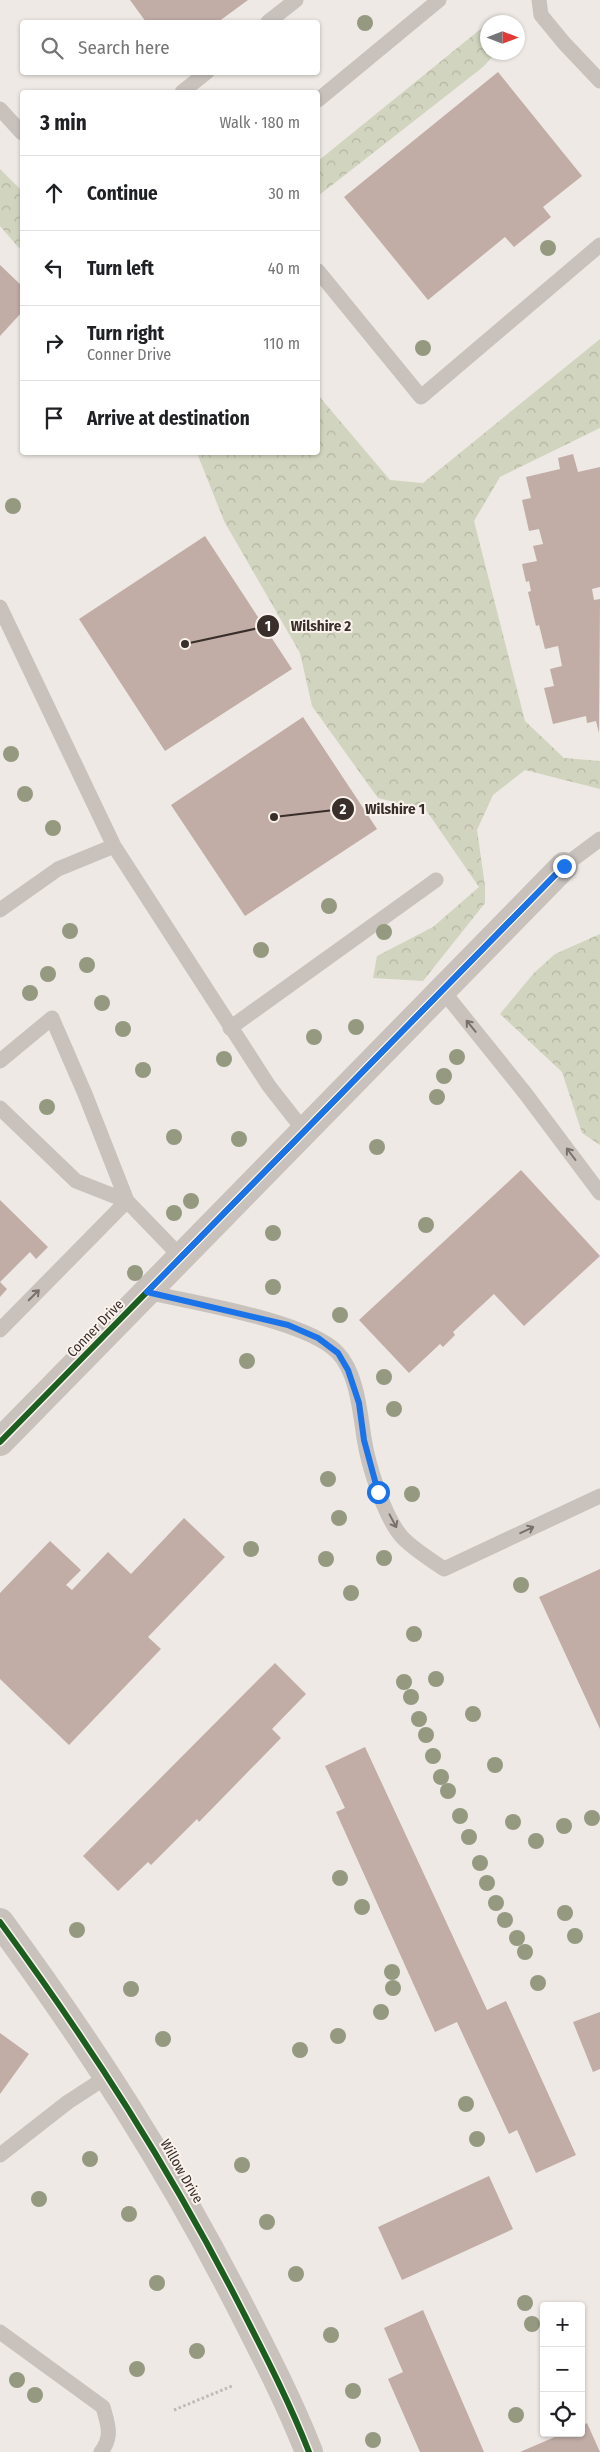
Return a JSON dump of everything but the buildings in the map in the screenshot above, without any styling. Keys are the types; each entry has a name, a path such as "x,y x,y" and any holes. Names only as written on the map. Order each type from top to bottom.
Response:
{"street":[{"name":"Conner Drive","path":"0,1442 564,866"},
{"name":"Willow Drive","path":"0,1922 108,2076 198,2224 275,2374 308,2452"}],"lane":[{"path":"271,20 296,0"},
{"path":"320,98 439,0"},
{"path":"539,0 541,15 564,43 600,81"},
{"path":"184,90 203,75"},
{"path":"0,109 20,131"},
{"path":"320,273 421,397 600,245"},
{"path":"0,606 114,846 230,1028 269,1086 305,1132"},
{"path":"564,866 600,839"},
{"path":"1,905 58,869 114,846"},
{"path":"230,1028 436,880"},
{"path":"443,990 525,1093 600,1194"},
{"path":"0,1061 52,1018 85,1094 127,1201 181,1257"},
{"path":"0,1108 76,1180 127,1201"},
{"path":"0,1330 127,1201"},
{"path":"147,1292 288,1325 318,1338 338,1353 348,1370 359,1403 364,1440 378,1492 401,1536 444,1569 600,1496"},
{"path":"0,2156 68,2102 108,2076"},
{"path":"0,2332 103,2407 108,2427 108,2442 101,2452"}],"path":[{"path":"174,2410 232,2386"}],"green space":[{"path":"480,29 480,60 490,60 483,67 320,194 320,159"},
{"path":"0,169 20,189 20,248 0,226"},
{"path":"600,339 600,428 500,477 474,521 525,721 564,758 600,761 600,789 525,770 493,795 477,830 485,886 485,903 423,981 373,978 377,956 433,927 479,887 426,810 378,798 312,706 300,653 224,521 198,455 320,455 320,397 390,480 423,483"},
{"path":"600,934 600,1145 582,1133 562,1072 500,1014 534,973 555,954"}],"cycle path":[{"path":"0,1442 564,866"},
{"path":"0,1922 34,1968 97,2061 185,2204 267,2359 309,2452"}],"place":[{"name":"Wilshire 2","path":"185,644"},
{"name":"Wilshire 1","path":"274,817"}],"route":[{"path":"378,1492 364,1440 359,1403 348,1370 338,1353 318,1338 288,1325 147,1292 564,866"}]}
